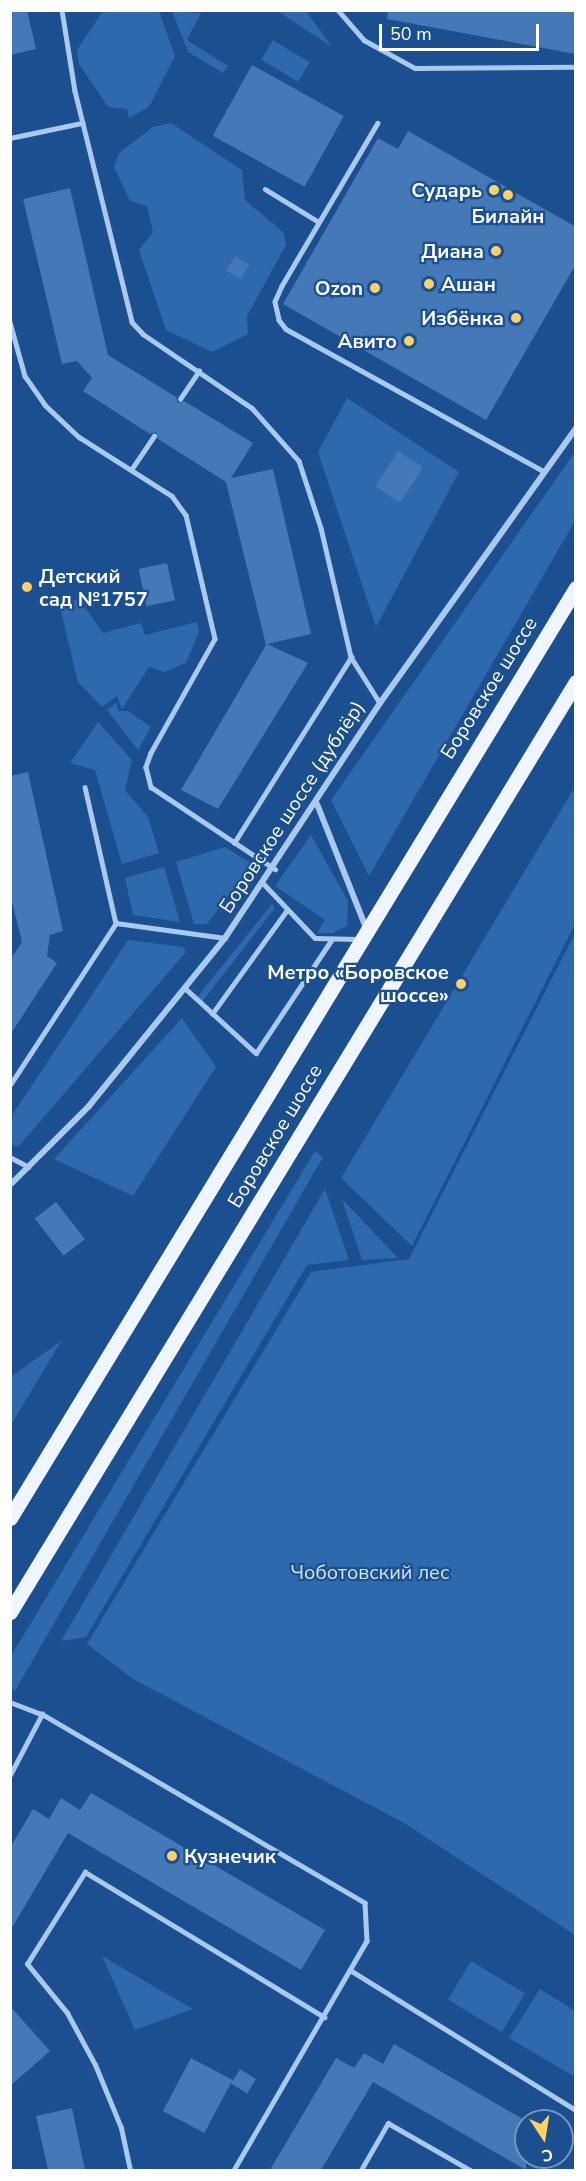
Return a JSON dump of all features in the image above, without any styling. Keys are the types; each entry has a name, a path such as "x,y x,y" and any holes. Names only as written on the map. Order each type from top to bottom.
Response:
{"main road":[{"name":"Боровское шоссе","path":"10,1518 363,934 576,588"},
{"name":"Боровское шоссе","path":"10,1612 576,682"}],"street":[{"name":"Боровское шоссе (дублёр)","path":"10,1185 89,1106 225,938 275,868 380,703 543,471 576,428"},
{"path":"316,804 363,934"}],"lane":[{"path":"62,10 82,123 132,322 143,334 252,408 299,461 321,528 351,657 380,703"},
{"path":"338,10 364,40 415,68 576,67"},
{"path":"10,138 82,123"},
{"path":"378,123 276,298 282,325 543,471"},
{"path":"265,189 320,222"},
{"path":"10,322 26,376 45,405 80,437 172,496 186,515 215,628 212,649 151,753 147,779 155,794 275,868"},
{"path":"180,399 199,371"},
{"path":"131,471 154,436"},
{"path":"234,843 351,657"},
{"path":"10,1085 116,923 85,787"},
{"path":"264,884 315,938 332,939 363,934"},
{"path":"212,1014 287,910"},
{"path":"116,923 225,938"},
{"path":"186,989 256,1053 332,939"},
{"path":"10,1157 29,1167"},
{"path":"10,1702 42,1714 365,1903 367,1941 234,2170"},
{"path":"10,1774 42,1714"},
{"path":"130,2170 121,2128 95,2065 67,2013 27,1964 85,1872 324,2017"},
{"path":"350,1970 576,2110"},
{"path":"361,2170 388,2123 470,2170"}],"green space":[{"path":"103,11 159,11 175,56 149,107 129,118 127,109 108,107 79,64 77,50"},
{"path":"172,11 201,13 187,40 228,66 223,73 188,52"},
{"path":"277,11 306,11 332,47"},
{"path":"273,40 310,62 298,82 261,60"},
{"path":"171,123 242,170 245,200 284,233 286,245 247,316 248,334 212,352 166,330 139,250 153,232 147,206 130,201 114,167 119,153 153,127"},
{"path":"347,398 459,472 376,627 318,452"},
{"path":"575,452 575,521 369,876 331,800"},
{"path":"79,599 103,633 141,623 145,635 197,622 199,632 186,663 164,672 149,667 122,709 117,696 102,707 78,682 59,603"},
{"path":"116,703 119,711 128,711 151,727 138,750 107,710"},
{"path":"98,722 132,760 125,790 148,817 159,853 122,864 95,770 70,763"},
{"path":"575,787 575,924 412,1246 341,1178"},
{"path":"311,835 348,901 347,926 333,933 317,933 325,920 275,886"},
{"path":"225,847 252,864 207,924 194,924 176,862"},
{"path":"164,867 180,922 133,915 125,878"},
{"path":"272,904 275,908 202,1002 198,996"},
{"name":"Чоботовский лес","path":"575,933 575,1935 404,1823 133,1679 87,1644 311,1272 409,1259"},
{"path":"128,940 183,947 186,952 18,1147 11,1144 11,1117"},
{"path":"182,1018 216,1067 133,1196 54,1159"},
{"path":"315,1151 323,1157 15,1691 11,1688 11,1656"},
{"path":"325,1189 349,1260 307,1265 86,1637 61,1641"},
{"path":"342,1199 398,1258 362,1260"},
{"path":"62,1340 11,1425 11,1377"},
{"path":"102,1956 148,1983 193,2009 135,2030"},
{"path":"471,1961 525,1993 502,2032 448,2000"},
{"path":"540,1989 575,2011 575,2077 509,2038"}],"building":[{"path":"10,10 27,10 36,49 10,55"},
{"path":"388,10 576,10 576,54 387,19"},
{"path":"252,65 344,116 305,187 213,136"},
{"name":"Ашан","path":"408,131 576,227 576,264 486,420 283,304 378,138 398,149"},
{"path":"70,188 108,355 176,397 178,403 184,401 253,443 231,478 273,469 311,634 267,644 308,663 218,809 181,790 266,645 226,482 158,439 156,432 150,434 83,391 92,378 77,361 62,364 23,199"},
{"path":"235,256 250,265 241,279 226,271"},
{"path":"398,451 423,467 400,503 375,486"},
{"path":"167,563 175,600 147,606 139,569"},
{"path":"28,772 63,931 50,935 47,956 57,963 10,1035 10,960 22,942 10,894 10,776"},
{"path":"56,1202 85,1239 64,1256 35,1219"},
{"path":"91,1793 325,1930 301,1970 68,1833 10,1931 10,1848 33,1809 49,1819 61,1798 80,1810"},
{"path":"10,2006 50,2051 10,2086"},
{"path":"394,2044 514,2114 514,2163 373,2082 321,2170 270,2170 336,2058 354,2068 364,2053 383,2064"},
{"path":"191,2058 232,2080 204,2133 163,2111"},
{"path":"240,2069 256,2079 247,2093 231,2083"},
{"path":"72,2108 85,2170 48,2170 36,2116"}],"place":[{"name":"Сударь","path":"494,190"},
{"name":"Билайн","path":"508,195"},
{"name":"Диана","path":"496,251"},
{"name":"Ашан","path":"429,284"},
{"name":"Ozon","path":"375,288"},
{"name":"Избёнка","path":"516,318"},
{"name":"Авито","path":"409,341"},
{"name":"Детский сад №1757","path":"27,587"},
{"name":"Метро «Боровское шоссе»","path":"461,984"},
{"name":"Кузнечик","path":"172,1856"}]}
